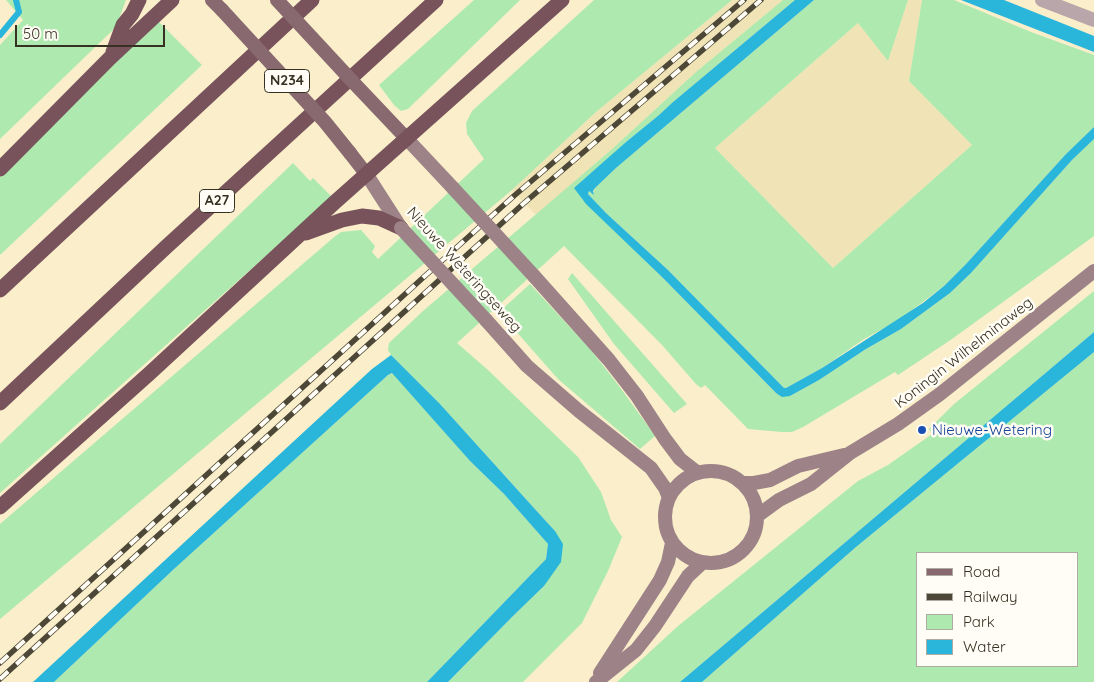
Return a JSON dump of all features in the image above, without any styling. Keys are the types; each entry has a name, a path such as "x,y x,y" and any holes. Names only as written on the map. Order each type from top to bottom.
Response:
{"highway":[{"path":"110,58 123,25 132,14 139,0"},
{"path":"0,169 110,58 172,0"},
{"path":"0,290 312,0"},
{"name":"A27","path":"0,403 436,0"},
{"path":"0,508 334,203 562,0"},
{"path":"300,235 354,216 379,218 401,228"}],"main road":[{"path":"277,0 453,188 610,360 680,459 698,473"},
{"name":"Nieuwe Weteringseweg","path":"217,5 350,153 367,175 401,228 527,366 650,468 666,488 669,498"},
{"name":"Koningin Wilhelminaweg","path":"757,516 779,500 811,484 850,453 898,424 940,394 1094,272"},
{"name":"Koningin Wilhelminaweg","path":"744,483 770,480 798,466 850,453"},
{"path":"711,471 724,473 744,483 754,500 757,516 756,530 750,542 741,552 729,560 716,563 702,562 685,555 672,543 666,529 665,513 669,498 676,486 686,478 698,473 711,471"},
{"path":"595,682 660,580 668,562 672,543"},
{"path":"595,682 636,650 655,626 688,576 702,562"}],"street":[{"path":"1042,0 1094,20"}],"shaded area":[{"path":"732,0 783,0 696,72 611,150 536,215 512,190 596,112"},
{"path":"908,0 922,0 909,81 972,145 833,268 715,148 858,23 888,61"}],"green space":[{"path":"6,0 126,0 116,27 0,139 0,45 23,20"},
{"path":"474,0 520,0 408,109 401,111 379,85"},
{"path":"594,0 732,0 596,112 512,190 0,619 0,524 341,232 361,230 375,246 372,252 378,259 484,159 467,134 466,123 472,111"},
{"path":"783,0 795,0 614,153 581,198 776,393 790,396 819,380 866,349 901,329 950,293 971,273 1072,160 1094,139 1094,236 952,339 898,375 895,372 792,432 748,429 705,385 701,388 696,384 662,345 564,246 457,343 488,370 578,457 601,492 611,520 622,537 608,571 582,623 523,682 448,682 544,586 555,531 440,404 391,355 388,350 389,343 423,311 611,150 696,72"},
{"path":"814,0 908,0 888,61 858,23 715,148 833,268 972,145 909,81 922,0 954,0 1031,32 1094,55 1094,127 1066,154 944,286 899,320 864,339 822,368 784,388 668,270 588,194 589,191 593,194 595,188 616,168"},
{"path":"158,21 202,65 0,255 0,176"},
{"path":"293,163 310,181 313,178 332,197 0,493 0,444"},
{"path":"572,273 687,404 674,413 614,344 568,279"},
{"path":"530,284 591,350 655,436 640,449 558,379 499,312"},
{"path":"1094,291 1094,332 680,682 617,682 678,626 858,481 888,465 932,434 929,429 954,404"},
{"path":"1094,352 1094,682 702,682 856,547"},
{"path":"393,373 470,461 504,494 548,544 546,559 427,682 54,682 174,569 388,375"}],"water":[{"path":"795,0 814,0 616,168 595,188 593,191 594,195 589,191 588,194 668,270 784,388 822,368 923,303 944,286 966,264 1066,154 1094,127 1094,139 1072,160 971,273 950,293 901,329 866,349 819,380 790,396 782,397 586,204 574,188"},
{"path":"961,0 1004,0 1094,36 1094,52"},
{"path":"1094,332 1094,352 856,547 702,682 680,682"},
{"path":"391,355 440,404 555,531 563,544 561,562 544,586 448,682 427,682 546,559 548,544 504,494 470,461 392,373 174,569 54,682 33,682 372,369"}],"waterway":[{"path":"0,35 19,12 16,0"}],"railway":[{"path":"0,663 515,195 744,0"},
{"path":"0,679 523,204 761,0"}],"place":[{"name":"Nieuwe-Wetering","path":"922,430"}]}
